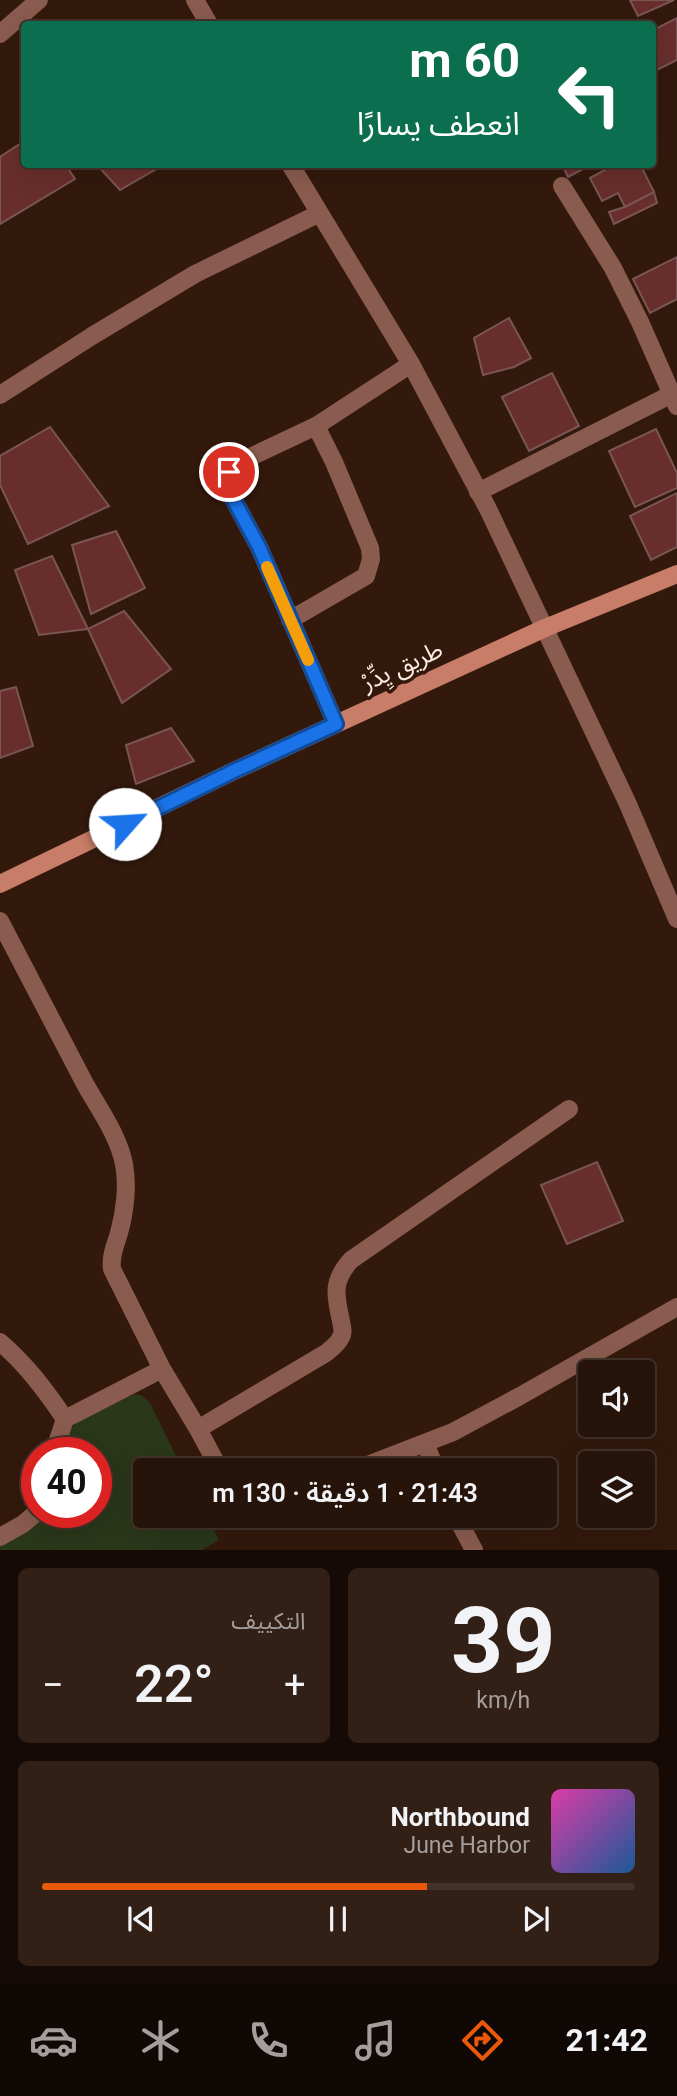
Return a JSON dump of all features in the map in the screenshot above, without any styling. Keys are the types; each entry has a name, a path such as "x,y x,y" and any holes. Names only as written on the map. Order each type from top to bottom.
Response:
{"street":[{"path":"0,34 39,0"},
{"path":"195,0 207,21"},
{"path":"292,168 411,365 488,509 627,802 677,919"},
{"path":"478,492 674,400 613,268 562,186"},
{"path":"0,395 195,274 318,214"},
{"path":"336,724 259,547 230,493 228,477 233,467 242,461 316,426 411,365"},
{"path":"290,620 366,576 370,567 370,548 334,461 316,426"},
{"name":"طريق يِدِّرْ","path":"0,884 236,770 545,628 677,574"},
{"path":"0,921 121,1151 124,1167 123,1209 112,1256 112,1269 162,1369 214,1458"},
{"path":"198,1429 326,1353 339,1341 343,1330 336,1301 336,1288 341,1270 351,1260 569,1109"},
{"path":"386,1458 453,1432 677,1307"},
{"path":"0,1342 20,1359 65,1419"},
{"path":"59,1437 65,1419 162,1369"},
{"path":"425,1443 431,1458"},
{"path":"0,1536 21,1525"},
{"path":"462,1528 474,1550"}],"green space":[{"path":"136,1394 143,1396 150,1403 177,1458 133,1458 133,1528 212,1528 219,1540 202,1550 0,1550 0,1540 21,1525 21,1528 112,1528 112,1437 64,1437 84,1417"}],"building":[{"path":"630,0 674,0 638,16"},
{"path":"677,18 677,60 656,70 656,28"},
{"path":"21,143 21,168 68,168 75,179 0,224 0,157"},
{"path":"100,168 158,168 120,190"},
{"path":"564,168 585,168 568,177"},
{"path":"609,168 642,168 654,192 625,207 618,193 602,201 590,178"},
{"path":"654,192 657,203 614,224 609,212"},
{"path":"677,257 677,299 650,313 633,279"},
{"path":"509,318 531,358 514,367 483,375 474,338"},
{"path":"552,373 579,426 529,451 502,397"},
{"path":"50,427 109,506 28,544 0,485 0,456"},
{"path":"656,429 677,473 677,488 635,507 609,451"},
{"path":"677,493 677,547 651,560 630,516"},
{"path":"116,531 145,588 91,614 72,545"},
{"path":"52,556 88,629 39,635 15,570"},
{"path":"124,611 171,669 122,703 88,629"},
{"path":"16,687 33,746 0,758 0,691"},
{"path":"171,728 194,761 136,784 126,745"},
{"path":"597,1162 623,1221 567,1244 541,1185"}],"slow traffic":[{"path":"267,567 308,660"}],"route":[{"path":"125,824 336,724 259,547 230,493 229,472"}]}
